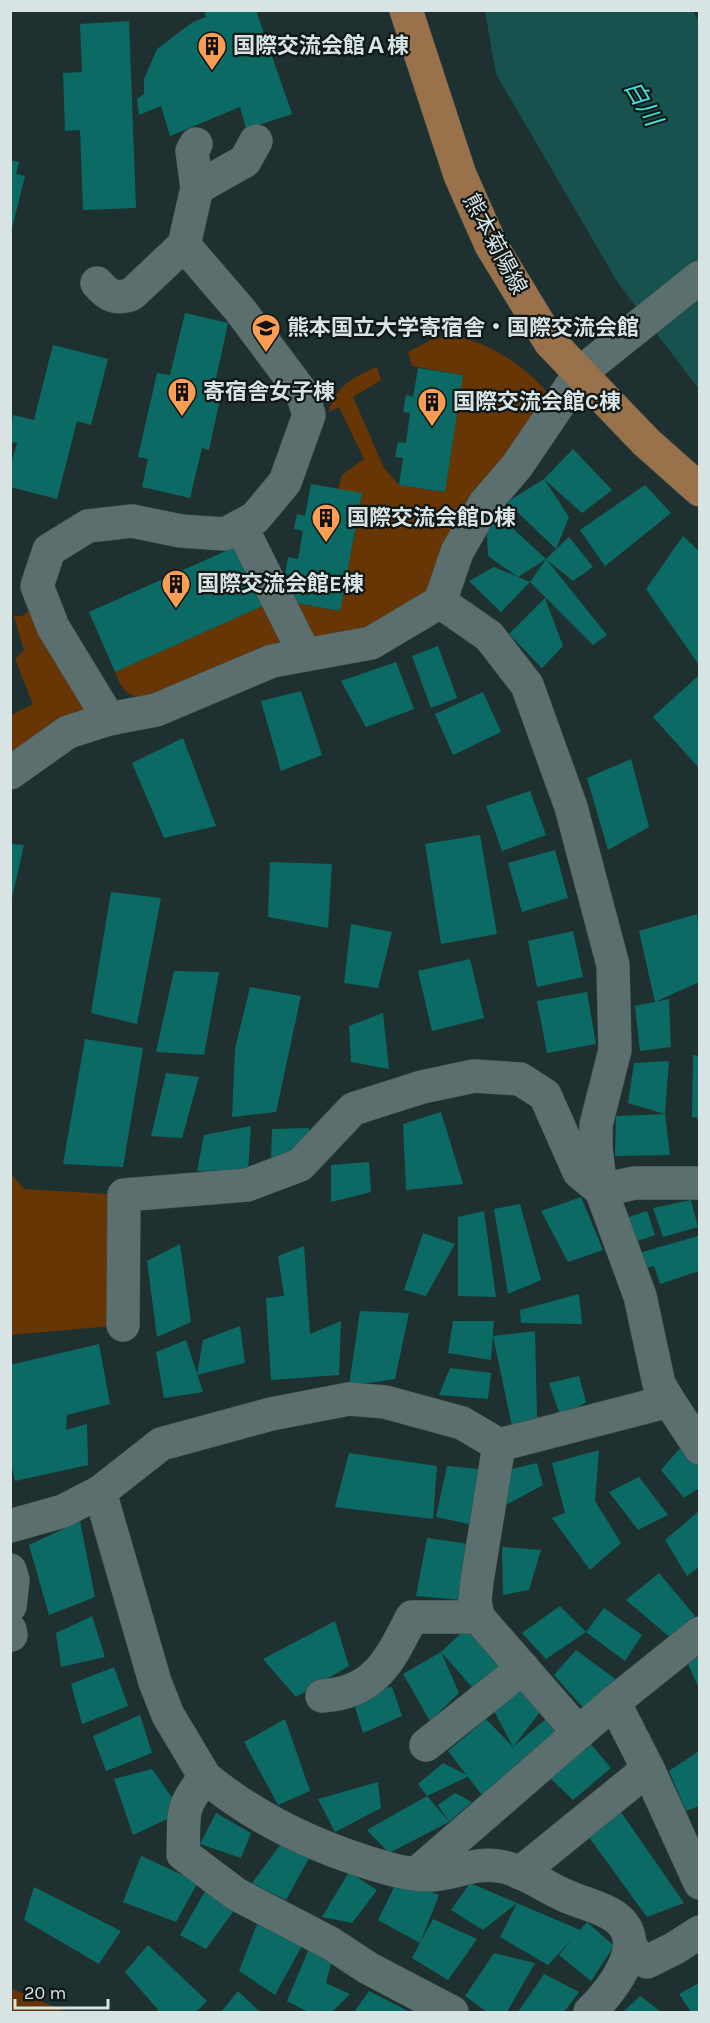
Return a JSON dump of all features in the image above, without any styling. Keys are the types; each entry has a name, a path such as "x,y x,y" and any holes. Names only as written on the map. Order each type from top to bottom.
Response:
{"main road":[{"name":"熊本菊陽線","path":"406,10 460,175 490,245 550,342 646,442 699,490"}],"street":[{"path":"197,188 245,161 256,141"},
{"path":"97,283 110,296 121,298 132,294 184,245 197,188 192,151 196,144"},
{"path":"109,719 53,627 36,586 49,550 87,526 132,521 181,531 225,534 241,526 255,518 285,482 309,415 302,393 234,303 184,245"},
{"path":"10,773 68,732 109,719 156,710 272,661 371,643 440,602 458,552 485,503 517,465 580,373 699,277"},
{"path":"241,526 305,655"},
{"path":"440,602 489,636 527,685 571,807 576,834 606,931 613,965 615,1050 596,1125 596,1148 602,1190 640,1296 659,1384 699,1448"},
{"path":"123,1326 124,1195 247,1185 275,1175 300,1165 353,1109 422,1087 474,1076 520,1079 545,1095 579,1172 602,1190"},
{"path":"602,1190 635,1183 699,1184"},
{"path":"10,1526 63,1510 100,1492 161,1444 271,1414 349,1399 385,1402 462,1423 499,1445 669,1401"},
{"path":"499,1445 477,1581 478,1617 579,1733"},
{"path":"100,1492 155,1682 168,1715 205,1777 241,1806 262,1818 343,1854 389,1869 432,1875 482,1865 497,1865 520,1873 578,1902 601,1908 617,1918 627,1931 630,1945 638,1958 647,1962 675,1948 699,1932"},
{"path":"10,1570 13,1580 10,1606"},
{"path":"322,1696 336,1695 363,1686 378,1673 395,1651 412,1617 478,1617"},
{"path":"10,1630 11,1635"},
{"path":"417,1873 614,1702 699,1633"},
{"path":"426,1745 523,1668"},
{"path":"614,1702 648,1769 699,1882"},
{"path":"520,1873 648,1769"},
{"path":"205,1777 191,1795 182,1812 183,1854 236,1894 330,1943 369,1968 452,2013"},
{"path":"590,2013 615,1984 626,1964 630,1945"}],"shaded area":[{"path":"458,336 502,354 514,362 559,405 474,489 426,596 395,619 309,647 291,602 340,611 362,494 338,489 342,475 364,459 339,407 329,412 332,403 347,384 377,367 381,380 353,397 384,468 399,485 445,492 463,375 412,366 408,352 435,338"},
{"path":"263,606 294,648 148,699 127,692 120,684 115,672"},
{"path":"33,607 91,712 39,735 11,755 11,715 33,704 15,659 24,650 14,616 22,616"},
{"path":"10,1173 24,1189 124,1195 123,1325 11,1335"},
{"path":"10,1988 62,2010 66,2012 11,2012"}],"water":[{"name":"白川","path":"485,11 693,11 699,22 699,389 618,283 496,74"}],"building":[{"name":"国際交流会館Ａ棟","path":"204,10 256,10 292,114 246,129 240,107 170,136 161,106 139,115 137,99 144,94 144,79 157,49 193,22 206,17"},
{"path":"129,21 136,208 83,210 80,130 65,131 63,73 82,72 80,24"},
{"path":"10,160 19,162 16,174 25,176 11,232"},
{"name":"寄宿舎女子棟","path":"185,313 228,323 215,383 223,385 209,450 202,448 190,498 142,487 148,459 138,457 157,373 170,375"},
{"path":"53,345 108,359 91,425 77,421 57,499 10,487 10,468 17,443 10,442 13,415 34,420"},
{"name":"国際交流会館C棟","path":"418,368 463,375 445,492 399,485 403,458 395,457 398,442 406,443 410,413 403,412 406,395 413,397"},
{"path":"573,449 612,490 582,513 544,479"},
{"path":"544,479 569,517 556,549 507,502"},
{"name":"国際交流会館D棟","path":"311,484 362,493 340,611 291,602 296,576 285,574 288,557 298,559 303,531 294,529 297,514 305,516"},
{"path":"645,485 671,513 605,566 580,530"},
{"path":"485,503 546,559 518,577 488,556"},
{"path":"683,536 699,551 699,665 646,589"},
{"path":"569,537 593,567 573,581 546,559"},
{"name":"国際交流会館E棟","path":"237,546 263,606 115,672 89,612"},
{"path":"546,559 607,635 593,645 530,582"},
{"path":"494,567 530,582 501,612 469,581"},
{"path":"545,598 563,646 542,668 509,634"},
{"path":"438,646 457,698 431,708 412,656"},
{"path":"396,662 414,709 366,727 341,681"},
{"path":"699,675 699,768 653,717"},
{"path":"301,691 322,755 281,771 261,701"},
{"path":"483,692 501,732 453,755 435,714"},
{"path":"183,738 216,826 164,838 132,763"},
{"path":"631,759 649,827 608,850 587,778"},
{"path":"530,791 546,835 502,851 486,806"},
{"path":"480,835 497,934 441,944 425,844"},
{"path":"10,844 24,845 11,902 10,902"},
{"path":"555,850 568,898 522,912 508,863"},
{"path":"270,862 332,864 328,928 268,917"},
{"path":"111,892 161,898 137,1024 91,1013"},
{"path":"697,914 699,982 655,1002 639,931"},
{"path":"351,924 392,932 378,988 344,983"},
{"path":"573,931 583,977 537,987 528,941"},
{"path":"470,959 484,1018 432,1031 418,971"},
{"path":"174,971 219,972 204,1055 156,1052"},
{"path":"250,987 301,996 276,1112 232,1117 235,1049"},
{"path":"587,992 596,1044 547,1053 537,1001"},
{"path":"669,999 671,1047 640,1051 635,1006"},
{"path":"383,1013 389,1069 351,1062 349,1026"},
{"path":"85,1039 143,1048 123,1167 63,1164"},
{"path":"693,1055 699,1056 699,1118 692,1117"},
{"path":"669,1061 665,1114 628,1103 634,1063"},
{"path":"166,1073 199,1077 182,1138 151,1136"},
{"path":"441,1112 463,1184 406,1190 403,1124"},
{"path":"665,1114 670,1155 615,1156 616,1116"},
{"path":"251,1126 248,1170 197,1171 204,1135"},
{"path":"309,1128 310,1154 271,1158 272,1129"},
{"path":"369,1162 371,1192 331,1202 331,1165"},
{"path":"581,1197 603,1250 568,1262 541,1211"},
{"path":"691,1200 698,1227 663,1237 653,1208"},
{"path":"520,1204 541,1280 508,1294 494,1209"},
{"path":"484,1211 496,1297 458,1296 458,1217"},
{"path":"647,1211 655,1235 632,1243 626,1218"},
{"path":"423,1233 455,1244 426,1296 404,1290"},
{"path":"698,1236 699,1271 660,1284 654,1266 640,1269 639,1253"},
{"path":"180,1244 191,1322 157,1337 147,1261"},
{"path":"304,1246 310,1334 341,1321 339,1375 271,1380 266,1298 284,1296 278,1256"},
{"path":"579,1294 582,1324 521,1323 520,1310"},
{"path":"360,1311 409,1313 395,1379 349,1386"},
{"path":"453,1321 494,1321 491,1360 448,1353"},
{"path":"240,1326 245,1363 197,1375 203,1340"},
{"path":"535,1331 537,1418 513,1431 493,1336"},
{"path":"186,1340 203,1392 164,1398 156,1352"},
{"path":"99,1344 110,1404 67,1415 66,1430 87,1424 88,1465 15,1481 10,1458 10,1365"},
{"path":"450,1368 491,1373 488,1399 439,1395"},
{"path":"579,1376 586,1402 561,1418 549,1383"},
{"path":"682,1446 699,1467 699,1488 684,1498 661,1470"},
{"path":"599,1450 595,1501 621,1543 590,1570 552,1518 565,1513 552,1463"},
{"path":"349,1453 437,1466 433,1519 335,1507"},
{"path":"537,1463 543,1485 504,1506 512,1469"},
{"path":"447,1466 481,1469 473,1525 436,1517"},
{"path":"639,1477 668,1515 638,1530 609,1492"},
{"path":"699,1511 699,1567 687,1576 665,1540"},
{"path":"80,1521 95,1597 49,1615 29,1545"},
{"path":"427,1538 469,1544 475,1601 416,1596"},
{"path":"502,1547 541,1550 529,1590 503,1595"},
{"path":"659,1573 695,1616 672,1639 626,1600"},
{"path":"560,1606 586,1632 546,1659 522,1633"},
{"path":"604,1608 642,1635 625,1661 586,1632"},
{"path":"92,1616 105,1657 61,1667 56,1633"},
{"path":"478,1617 513,1656 472,1687 441,1652"},
{"path":"335,1621 349,1666 296,1697 263,1659"},
{"path":"576,1650 618,1681 585,1710 554,1675"},
{"path":"441,1652 459,1693 430,1721 403,1674"},
{"path":"699,1655 699,1689 688,1664"},
{"path":"114,1667 128,1706 82,1724 71,1684"},
{"path":"512,1676 550,1699 513,1747 493,1709"},
{"path":"392,1687 402,1716 363,1733 350,1691"},
{"path":"140,1715 152,1753 106,1771 93,1736"},
{"path":"547,1718 572,1725 492,1808 448,1751 486,1719 513,1747"},
{"path":"285,1719 310,1791 278,1805 244,1742"},
{"path":"589,1742 611,1768 573,1800 551,1779"},
{"path":"699,1751 699,1806 686,1811 669,1771"},
{"path":"443,1763 469,1776 427,1796 418,1784"},
{"path":"152,1769 182,1812 133,1835 114,1779"},
{"path":"378,1782 381,1808 335,1832 318,1799"},
{"path":"455,1793 472,1802 449,1822 438,1805"},
{"path":"427,1796 449,1822 389,1853 367,1830"},
{"path":"621,1812 684,1903 647,1917 588,1836"},
{"path":"216,1813 251,1833 241,1858 200,1844"},
{"path":"318,1842 286,1900 252,1883 281,1844"},
{"path":"141,1856 198,1882 176,1922 123,1902"},
{"path":"349,1872 377,1890 352,1923 322,1917"},
{"path":"398,1879 439,1895 420,1943 378,1920"},
{"path":"470,1883 517,1903 483,1930 451,1910"},
{"path":"34,1887 121,1931 99,1964 24,1920"},
{"path":"205,1891 235,1909 206,1949 180,1935"},
{"path":"517,1903 580,1930 587,1922 614,1946 591,1981 559,1955 572,1939 548,1965 500,1937"},
{"path":"259,1919 304,1942 275,1995 239,1971"},
{"path":"433,1919 477,1939 448,1980 412,1958"},
{"path":"148,1945 207,2001 196,2012 160,2012 125,1972"},
{"path":"308,1951 333,1956 326,1983 350,1994 332,2012 308,2012 287,2001"},
{"path":"494,1953 535,1963 507,2012 487,2012 465,1996"},
{"path":"544,1974 579,1992 564,2012 518,2012"},
{"path":"699,1983 699,2012 691,2012 679,1994"},
{"path":"238,1991 260,2012 221,2012"},
{"path":"369,1991 410,2012 354,2012"},
{"path":"640,1996 661,2012 623,2012"}],"place":[{"name":"国際交流会館Ａ棟","path":"212,72"},
{"name":"熊本国立大学寄宿舎・国際交流会館","path":"266,354"},
{"name":"寄宿舎女子棟","path":"182,418"},
{"name":"国際交流会館C棟","path":"432,428"},
{"name":"国際交流会館D棟","path":"326,544"},
{"name":"国際交流会館E棟","path":"176,610"}]}
